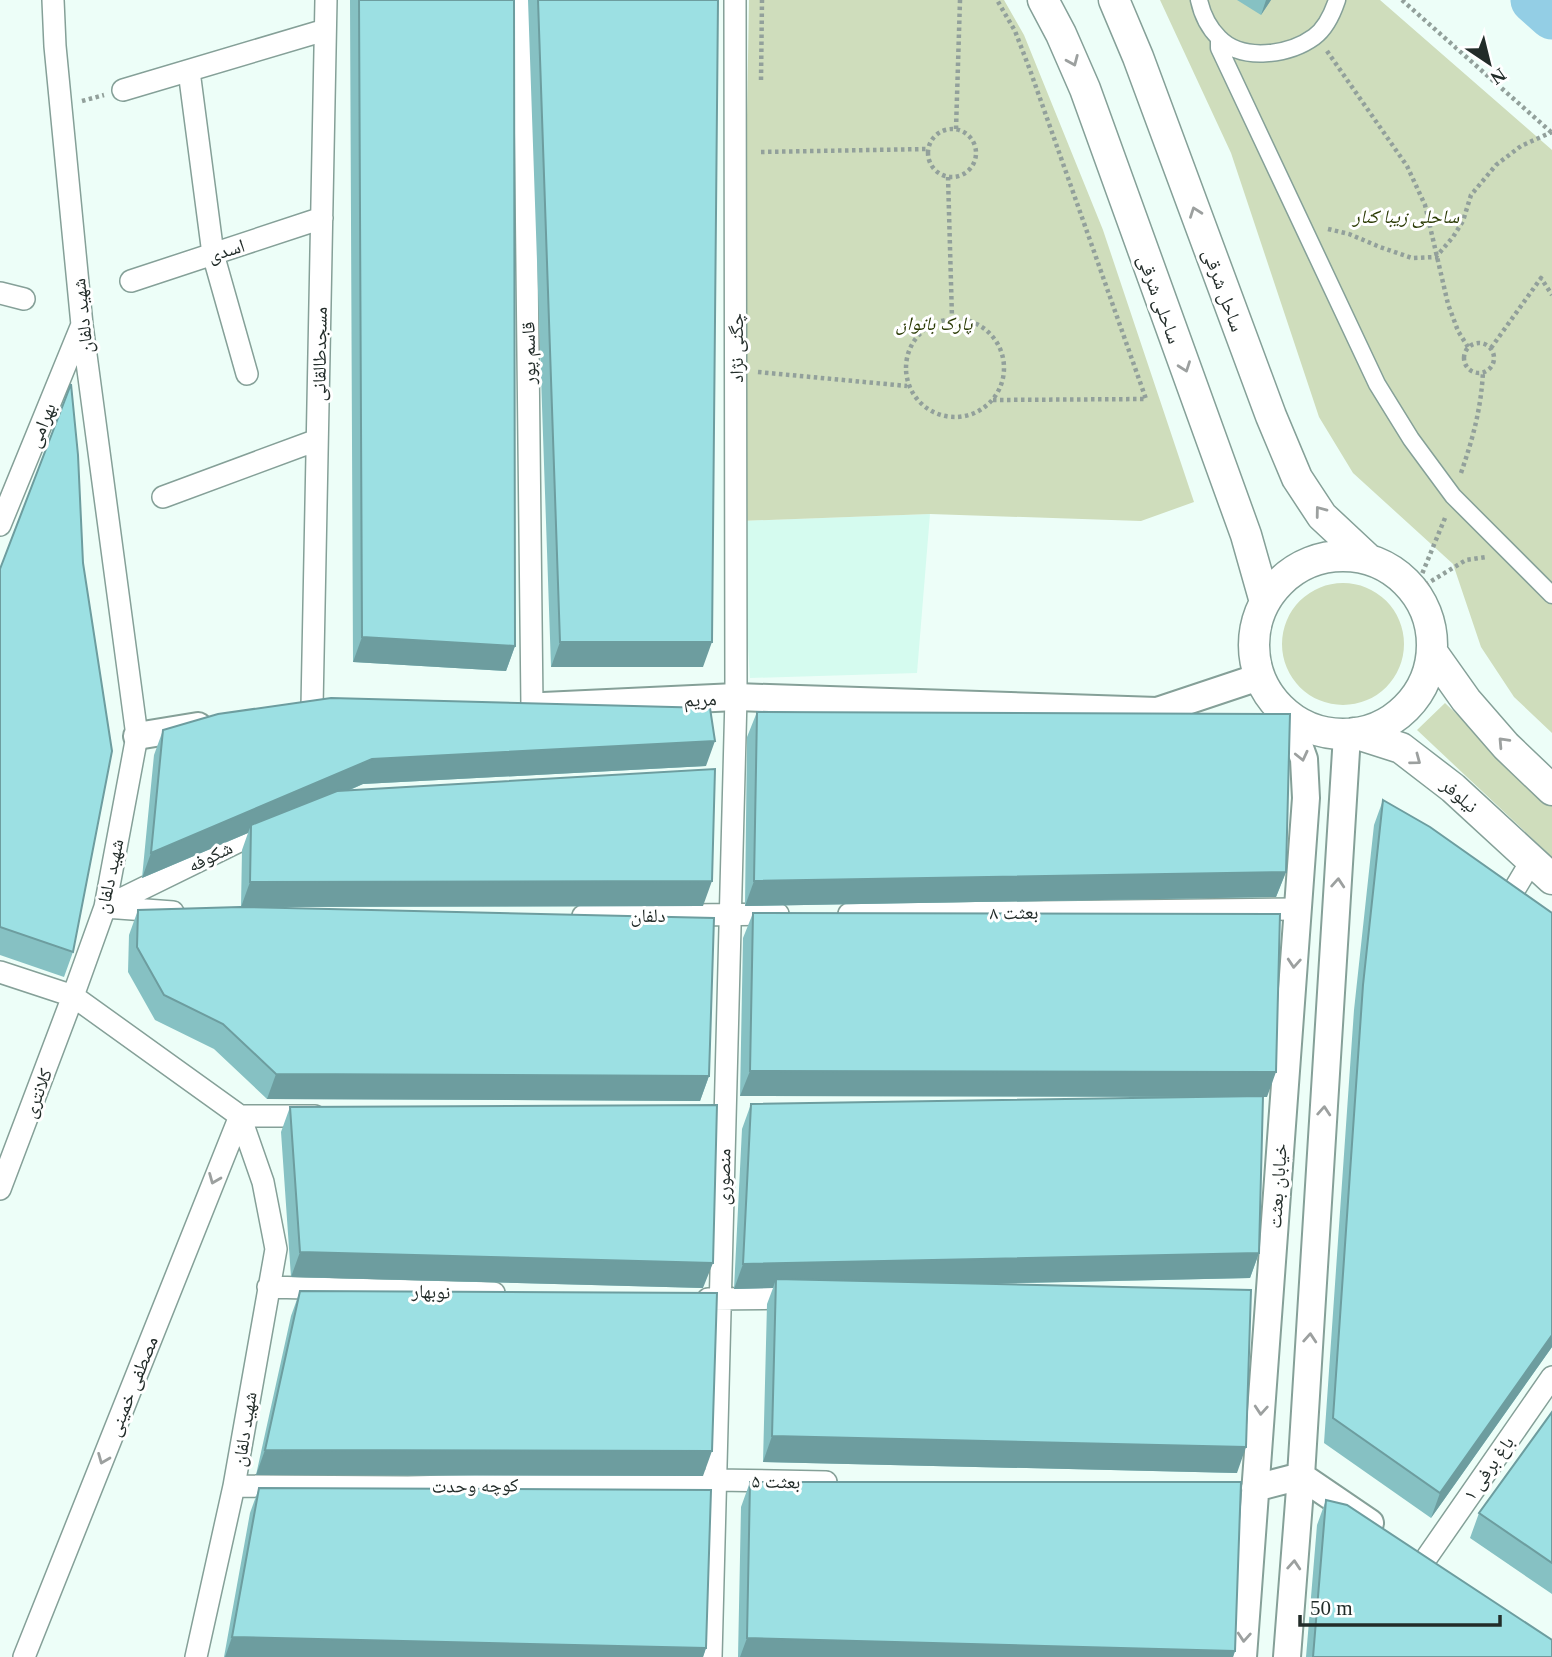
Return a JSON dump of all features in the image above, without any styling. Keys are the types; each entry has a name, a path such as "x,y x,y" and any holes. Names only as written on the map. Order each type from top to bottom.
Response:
{"main road":[{"name":"ساحلی شرقی","path":"1043,0 1085,89 1246,535 1265,602"},
{"name":"ساحل شرقی","path":"1114,0 1138,57 1271,416 1297,478 1322,516 1368,559"},
{"path":"1338,556 1368,559 1394,572 1415,591 1428,617 1433,644 1429,671 1417,695 1398,716 1374,729 1351,734 1327,733 1307,727 1289,717 1271,699 1259,677 1254,652 1256,626 1265,602 1284,579 1309,563 1338,556"},
{"path":"1432,652 1466,701 1506,746 1552,790"},
{"name":"نیلوفر","path":"1351,734 1401,748 1453,788 1542,869"}],"street":[{"name":"شهید دلفان","path":"54,0 55,47 82,325 136,736 105,907 74,996"},
{"name":"مسجدطالقانی","path":"312,707 326,0"},
{"name":"قاسم پور","path":"524,0 532,707"},
{"name":"چگنی نژاد","path":"735,0 736,697"},
{"path":"1199,0 1202,14 1219,39 1239,51 1263,53 1285,51 1317,36 1337,0"},
{"path":"123,90 325,30"},
{"path":"1219,39 1219,48 1377,384 1411,439 1453,496 1552,595"},
{"path":"189,71 213,254 247,373"},
{"name":"اسدی","path":"131,281 322,218"},
{"path":"0,293 24,299"},
{"name":"بهرامی","path":"0,525 82,325"},
{"path":"163,497 317,440"},
{"name":"مریم","path":"505,707 736,697 1157,711 1259,677"},
{"name":"منصوری","path":"711,1657 730,915 727,778 736,697"},
{"path":"285,712 312,707 340,707"},
{"name":"خیابان بعثت","path":"1243,1657 1248,1488 1262,1294 1276,1111 1306,798 1304,760 1289,717"},
{"path":"136,736 218,723"},
{"path":"1287,1657 1351,734"},
{"name":"شکوفه","path":"105,907 286,818"},
{"path":"1490,931 1542,869"},
{"path":"105,907 199,914"},
{"name":"بعثت ۸","path":"827,914 1297,909"},
{"path":"730,915 799,914"},
{"name":"دلفان","path":"566,916 730,915"},
{"path":"0,972 74,996 240,1116 337,1116"},
{"name":"کلانتری","path":"0,1189 74,996"},
{"name":"شهید دلفان","path":"196,1657 234,1486 276,1249 263,1182 240,1116"},
{"name":"مصطفی خمینی","path":"24,1657 240,1116"},
{"name":"نوبهار","path":"268,1287 512,1293"},
{"path":"692,1298 816,1298"},
{"name":"باغ برفی ۱","path":"1425,1560 1552,1377"},
{"path":"1248,1488 1301,1476 1448,1575"},
{"name":"کوچه وحدت","path":"234,1486 408,1487 716,1480"},
{"name":"بعثت ۵","path":"716,1480 840,1482"}],"path":[{"path":"761,83 762,0"},
{"path":"956,130 960,0"},
{"path":"993,400 1146,399 1030,70 1015,31 997,0"},
{"path":"1304,230 1326,229 1349,234 1412,258 1436,257 1463,221 1471,195 1496,165 1521,146 1552,132 1402,0"},
{"path":"1317,36 1407,166 1425,205 1448,304 1458,331 1468,347"},
{"path":"61,107 123,90"},
{"path":"956,130 968,135 975,145 976,157 971,168 961,176 948,177 937,172 929,162 928,149 933,138 944,131 956,130"},
{"path":"761,152 928,149"},
{"path":"948,177 952,318"},
{"path":"1491,348 1541,278 1552,295"},
{"path":"952,318 975,322 993,336 1004,357 1003,379 993,400 972,415 946,418 923,407 907,386 905,363 912,341 929,325 952,318"},
{"path":"1476,342 1491,348 1495,356 1493,365 1487,371 1471,371 1465,364 1464,355 1468,347 1476,342"},
{"path":"758,359 758,372 907,386"}],"shaded area":[{"path":"930,514 917,673 750,678 740,521"}],"green space":[{"name":"پارک بانوان","path":"749,0 1004,0 1024,35 1103,230 1194,502 1141,521 930,514 740,521"},
{"name":"ساحلی زیبا کنار","path":"1160,0 1380,0 1552,150 1552,733 1514,697 1481,647 1453,564 1353,473 1319,417 1231,153"},
{"path":"1343,583 1366,588 1386,601 1399,621 1404,644 1399,667 1386,687 1366,700 1343,705 1320,700 1300,687 1287,667 1282,644 1287,621 1300,601 1320,588"},
{"path":"1445,703 1552,805 1552,857 1417,730"}],"building":[{"path":"359,0 514,0 515,646 362,637"},
{"path":"538,0 718,0 712,642 560,642"},
{"path":"71,384 78,455 83,563 112,751 73,952 0,927 0,569"},
{"path":"331,698 710,708 715,741 372,759 151,853 163,730 218,714"},
{"path":"757,712 1290,714 1286,872 754,881"},
{"path":"715,769 712,881 250,882 251,825 337,791"},
{"path":"1383,800 1430,827 1552,913 1552,1335 1440,1493 1333,1418 1363,985"},
{"path":"240,907 714,918 709,1076 276,1074 223,1024 164,995 137,947 138,910"},
{"path":"753,913 1280,914 1276,1072 750,1071"},
{"path":"1263,1096 1259,1253 743,1264 751,1104"},
{"path":"717,1105 713,1263 300,1252 290,1107"},
{"path":"776,1279 1251,1290 1246,1447 772,1436"},
{"path":"300,1291 717,1293 712,1451 265,1450"},
{"path":"1552,1412 1552,1563 1479,1513"},
{"path":"750,1482 1241,1482 1235,1651 747,1638"},
{"path":"259,1488 711,1490 706,1648 232,1637"},
{"path":"1326,1500 1347,1505 1552,1640 1552,1657 1313,1657"}],"waterway":[{"path":"1534,0 1552,16"}]}
